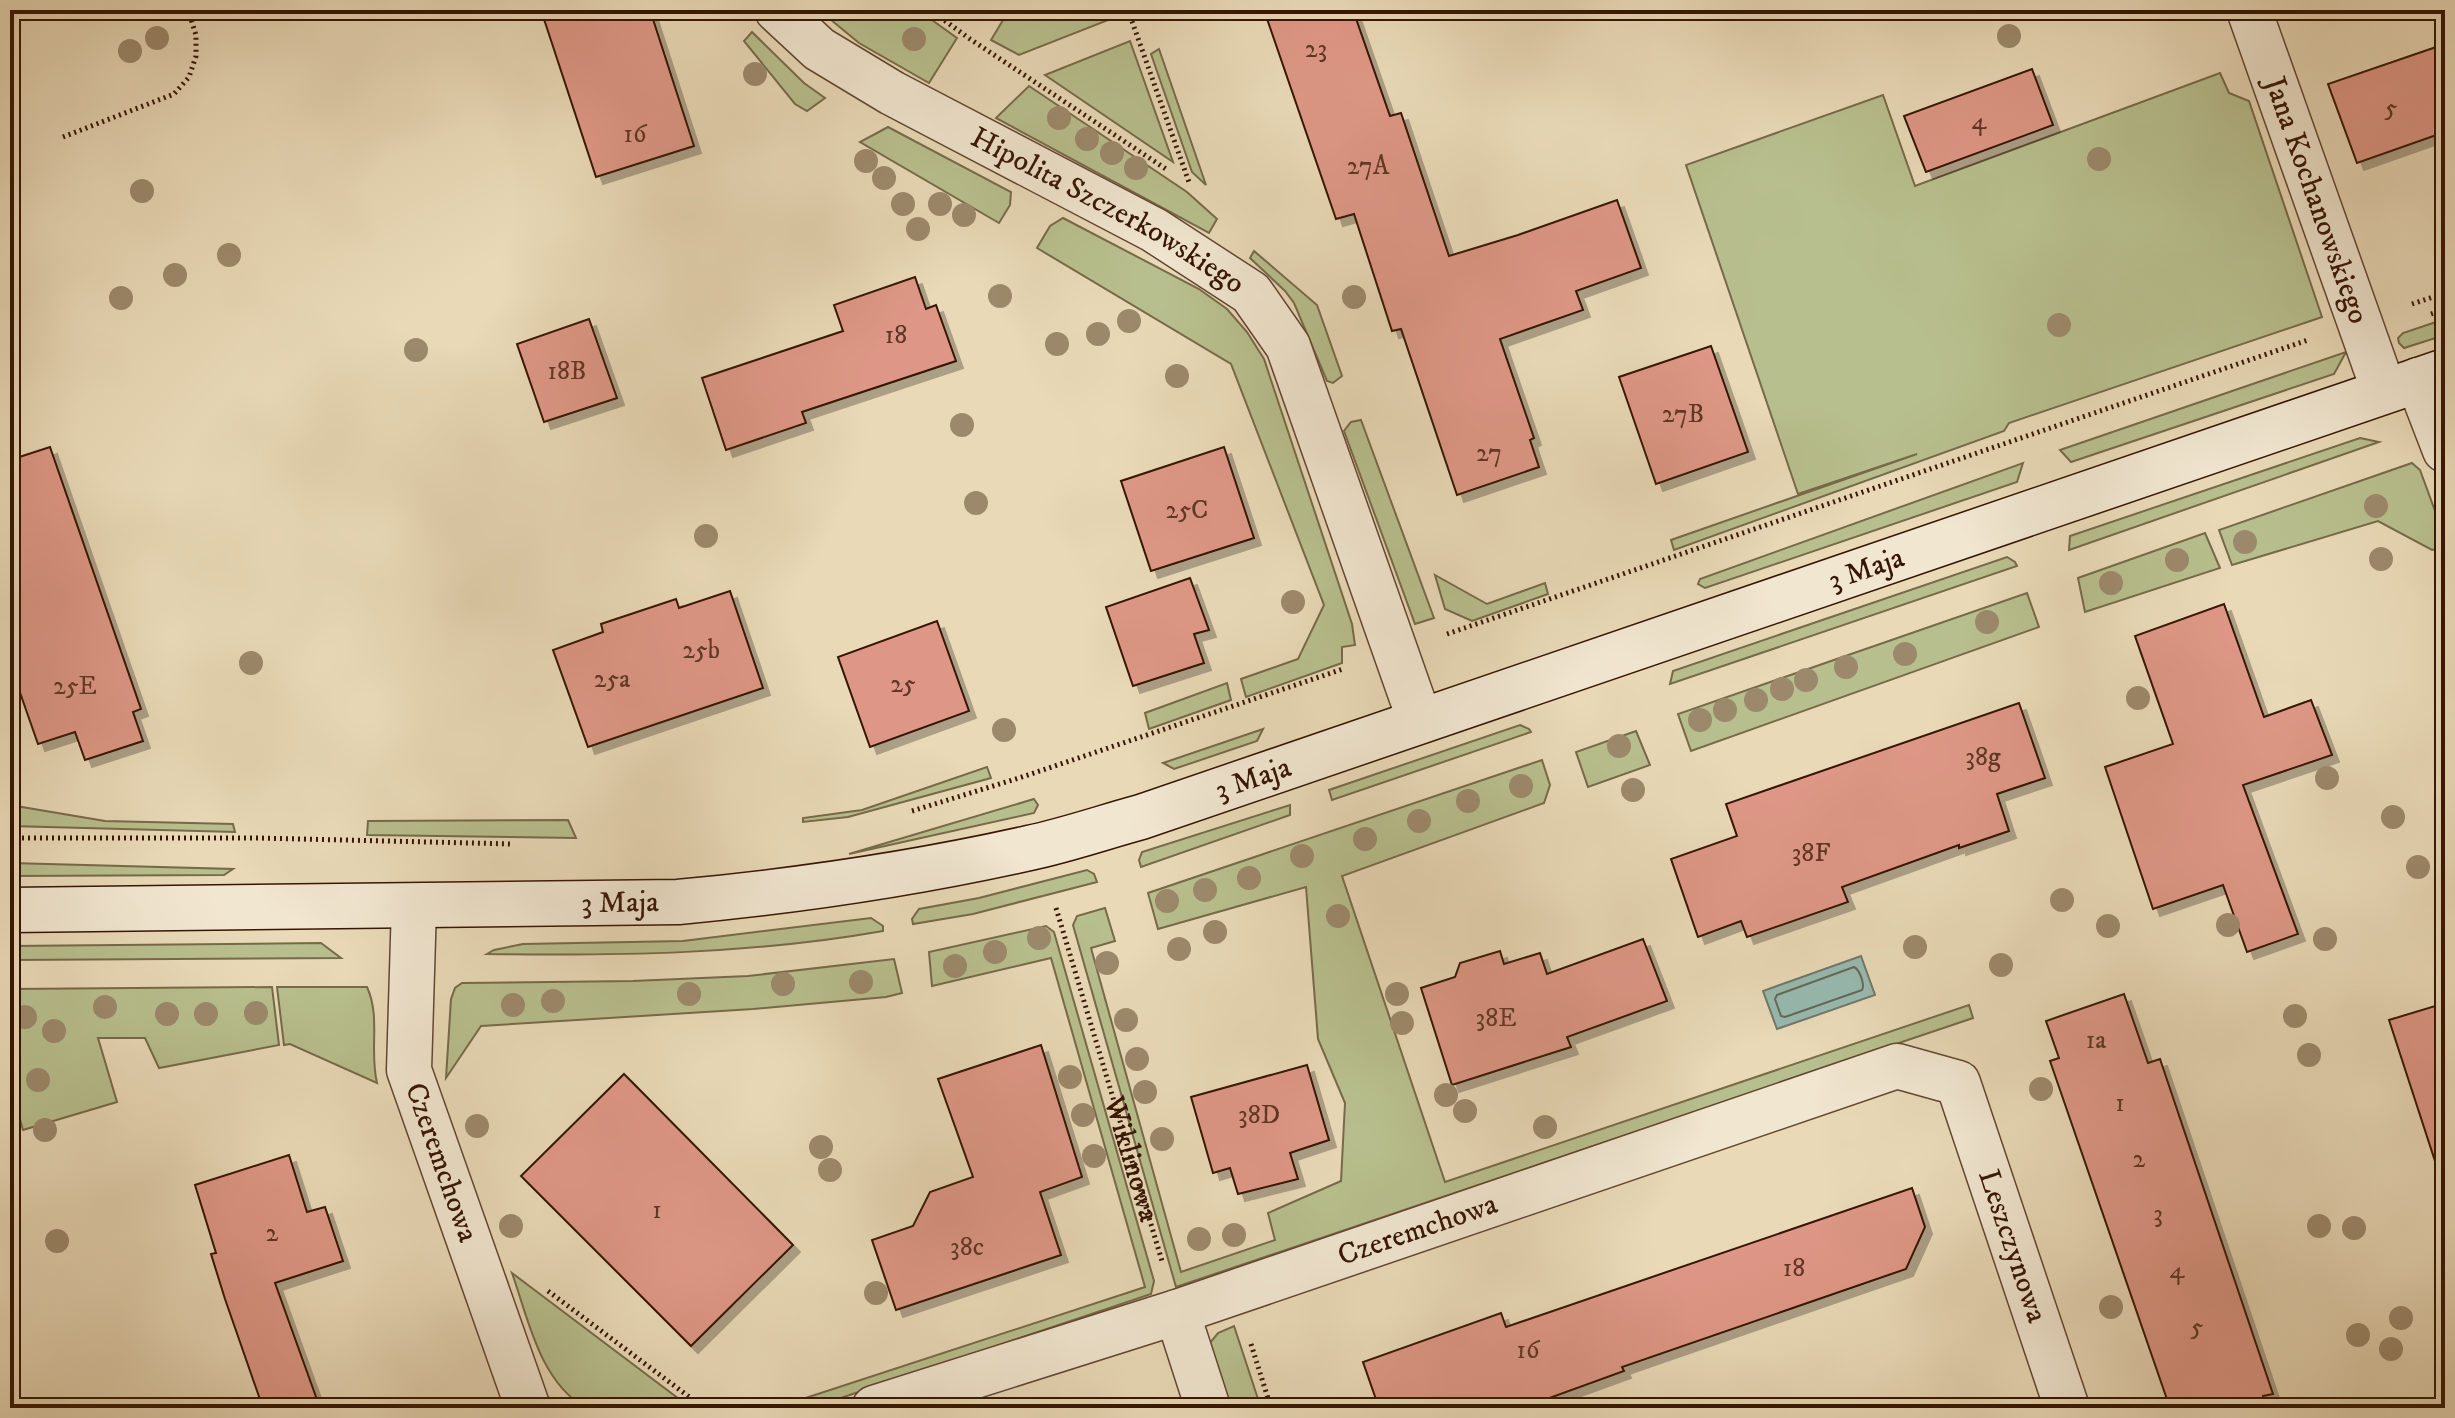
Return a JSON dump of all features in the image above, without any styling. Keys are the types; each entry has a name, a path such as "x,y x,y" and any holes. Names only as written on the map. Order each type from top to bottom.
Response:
{"street":[{"name":"Hipolita Szczerkowskiego","path":"777,10 819,49 892,93 1154,230 1251,293 1288,346 1420,721"},
{"name":"Jana Kochanowskiego","path":"2249,10 2359,323 2416,381 2445,450"},
{"name":"3 Maja","path":"10,910 678,902 784,892 890,876 1031,848 1141,817 2416,381"},
{"name":"Czeremchowa","path":"414,906 409,1070 528,1408"},
{"name":"Czeremchowa","path":"874,1408 1177,1312 1897,1066 1958,1083"},
{"name":"Leszczynowa","path":"1958,1083 2067,1408"},
{"path":"1177,1312 1208,1408"}],"path":[{"path":"63,137 174,94 189,77 196,56 196,35 188,10"},
{"path":"1128,10 1190,185"},
{"path":"1447,634 2445,293"},
{"path":"900,815 1354,665"},
{"path":"10,838 258,838 522,844"},
{"name":"Wiklinowa","path":"1056,908 1177,1312"},
{"path":"540,1285 704,1408"},
{"path":"1234,1292 1271,1408"}],"green space":[{"path":"819,10 918,10 957,38 929,83 859,43"},
{"path":"1009,10 1119,10 1121,15 1019,55 991,40"},
{"path":"752,32 804,83 825,98 807,111 795,104 744,41"},
{"path":"1130,41 1173,162 1045,75"},
{"path":"1159,49 1206,185 1192,172 1151,54"},
{"path":"2220,73 2229,93 2249,101 2322,317 2009,423 2004,431 1674,550 1671,540 1917,454 1798,494 1686,165 1883,95 1915,186"},
{"path":"1029,86 1187,192 1217,219 1209,233 996,118"},
{"path":"888,127 1011,192 1010,205 999,223 860,142"},
{"path":"1063,218 1199,289 1227,309 1264,359 1352,624 1355,645 1342,647 1342,663 1246,697 1241,679 1298,659 1324,605 1231,364 1037,248 1050,226"},
{"path":"1254,251 1317,305 1342,376 1333,383 1327,381 1294,303 1250,258"},
{"path":"2445,319 2445,335 2404,348 2399,343 2398,338 2403,333"},
{"path":"2346,352 2334,374 2071,462 2060,450"},
{"path":"1361,420 1434,618 1415,624 1344,431 1351,422"},
{"path":"2360,438 2379,442 2069,550 2070,536"},
{"path":"2023,463 2017,482 1705,588 1698,584 1700,579"},
{"path":"2412,463 2420,470 2445,538 2445,547 2432,550 2378,521 2232,565 2219,530"},
{"path":"2205,533 2220,568 2085,612 2078,578"},
{"path":"2007,557 2017,566 1670,684 1673,671"},
{"path":"1435,575 1487,604 1545,583 1548,594 1472,621 1445,609"},
{"path":"2027,593 2039,627 1691,751 1678,714"},
{"path":"1227,683 1231,700 1149,729 1145,713"},
{"path":"1520,725 1531,732 1332,800 1329,790"},
{"path":"1263,729 1257,741 1174,769 1163,763"},
{"path":"1636,731 1650,765 1588,787 1576,752"},
{"path":"1542,760 1550,785 1544,803 1342,876 1445,1182 1969,1005 1973,1018 1176,1287 1073,925 1077,916 1105,908 1115,941 1091,948 1181,1272 1275,1240 1268,1213 1341,1181 1345,1103 1318,1039 1306,887 1158,929 1148,893"},
{"path":"987,767 991,778 848,817 803,822 803,818 862,810"},
{"path":"1034,799 1038,805 1034,813 849,854"},
{"path":"10,805 105,821 233,824 235,832 10,826"},
{"path":"1290,805 1290,815 1141,867 1139,860 1142,852"},
{"path":"568,820 576,838 367,835 368,821"},
{"path":"10,863 233,869 224,875 10,876"},
{"path":"1087,870 1094,874 1097,882 973,914 913,924 912,919 919,909 979,898"},
{"path":"871,918 883,926 883,931 785,945 636,954 487,954 523,944 683,941"},
{"path":"1046,926 1054,932 1154,1281 1151,1294 811,1408 775,1408 1145,1287 1051,958 932,986 929,952"},
{"path":"321,943 341,958 10,960 10,946"},
{"path":"894,959 902,993 886,997 753,1009 481,1026 446,1078 451,999 455,988 462,983 748,976"},
{"path":"272,987 279,1045 159,1068 145,1038 98,1038 117,1102 23,1130 10,1085 10,989"},
{"path":"277,987 367,987 373,1010 377,1083 290,1044 284,1045"},
{"path":"512,1273 691,1408 585,1408 569,1396 546,1365 538,1348"},
{"path":"1234,1326 1261,1408 1216,1408 1209,1344 1218,1333"}],"water":[{"path":"1861,956 1875,995 1777,1029 1763,991"}],"building":[{"path":"541,10 650,10 694,146 596,177"},
{"path":"1264,10 1353,10 1390,116 1401,113 1449,256 1617,200 1641,268 1576,291 1583,310 1500,339 1534,438 1530,440 1539,467 1457,495 1401,329 1392,331 1354,214 1336,219"},
{"path":"2445,44 2445,132 2357,163 2328,84"},
{"path":"2032,69 2053,125 1926,172 1904,116"},
{"path":"915,277 926,309 936,305 956,361 802,412 806,423 726,450 702,378 843,331 834,305"},
{"path":"589,319 617,398 544,422 517,344"},
{"path":"1711,346 1748,452 1656,484 1619,377"},
{"path":"50,447 141,709 133,712 143,741 85,760 75,732 38,744 10,664 10,460"},
{"path":"1224,447 1254,538 1151,571 1121,481"},
{"path":"1190,578 1209,630 1194,634 1204,663 1133,686 1106,607"},
{"path":"730,591 763,688 588,747 553,650 603,632 601,624 676,599 679,608"},
{"path":"2224,604 2264,717 2311,700 2332,755 2243,785 2298,934 2247,952 2223,885 2153,909 2105,767 2173,744 2135,636"},
{"path":"937,621 969,711 870,747 838,657"},
{"path":"2019,703 2045,778 1997,794 2009,831 1959,848 1959,845 1842,887 1848,902 1747,937 1741,921 1698,937 1671,859 1737,836 1726,804"},
{"path":"1643,939 1667,1001 1567,1037 1571,1047 1452,1085 1421,988 1455,977 1460,963 1500,951 1504,964 1540,953 1547,974"},
{"path":"2124,994 2148,1063 2160,1059 2273,1394 2263,1396 2267,1408 2170,1408 2050,1061 2059,1058 2046,1021"},
{"path":"2445,1003 2445,1159 2435,1161 2389,1020"},
{"path":"1041,1045 1082,1177 1040,1192 1061,1255 896,1310 872,1240 913,1226 930,1192 973,1177 938,1079"},
{"path":"1307,1065 1329,1140 1290,1153 1298,1179 1238,1194 1230,1168 1213,1173 1191,1097"},
{"path":"624,1074 793,1245 691,1346 521,1176"},
{"path":"289,1155 307,1212 325,1207 343,1261 275,1283 320,1408 263,1408 211,1254 216,1253 195,1185"},
{"path":"1912,1188 1925,1227 1906,1269 1622,1367 1624,1371 1522,1408 1379,1408 1363,1362 1501,1313 1506,1327"}]}
